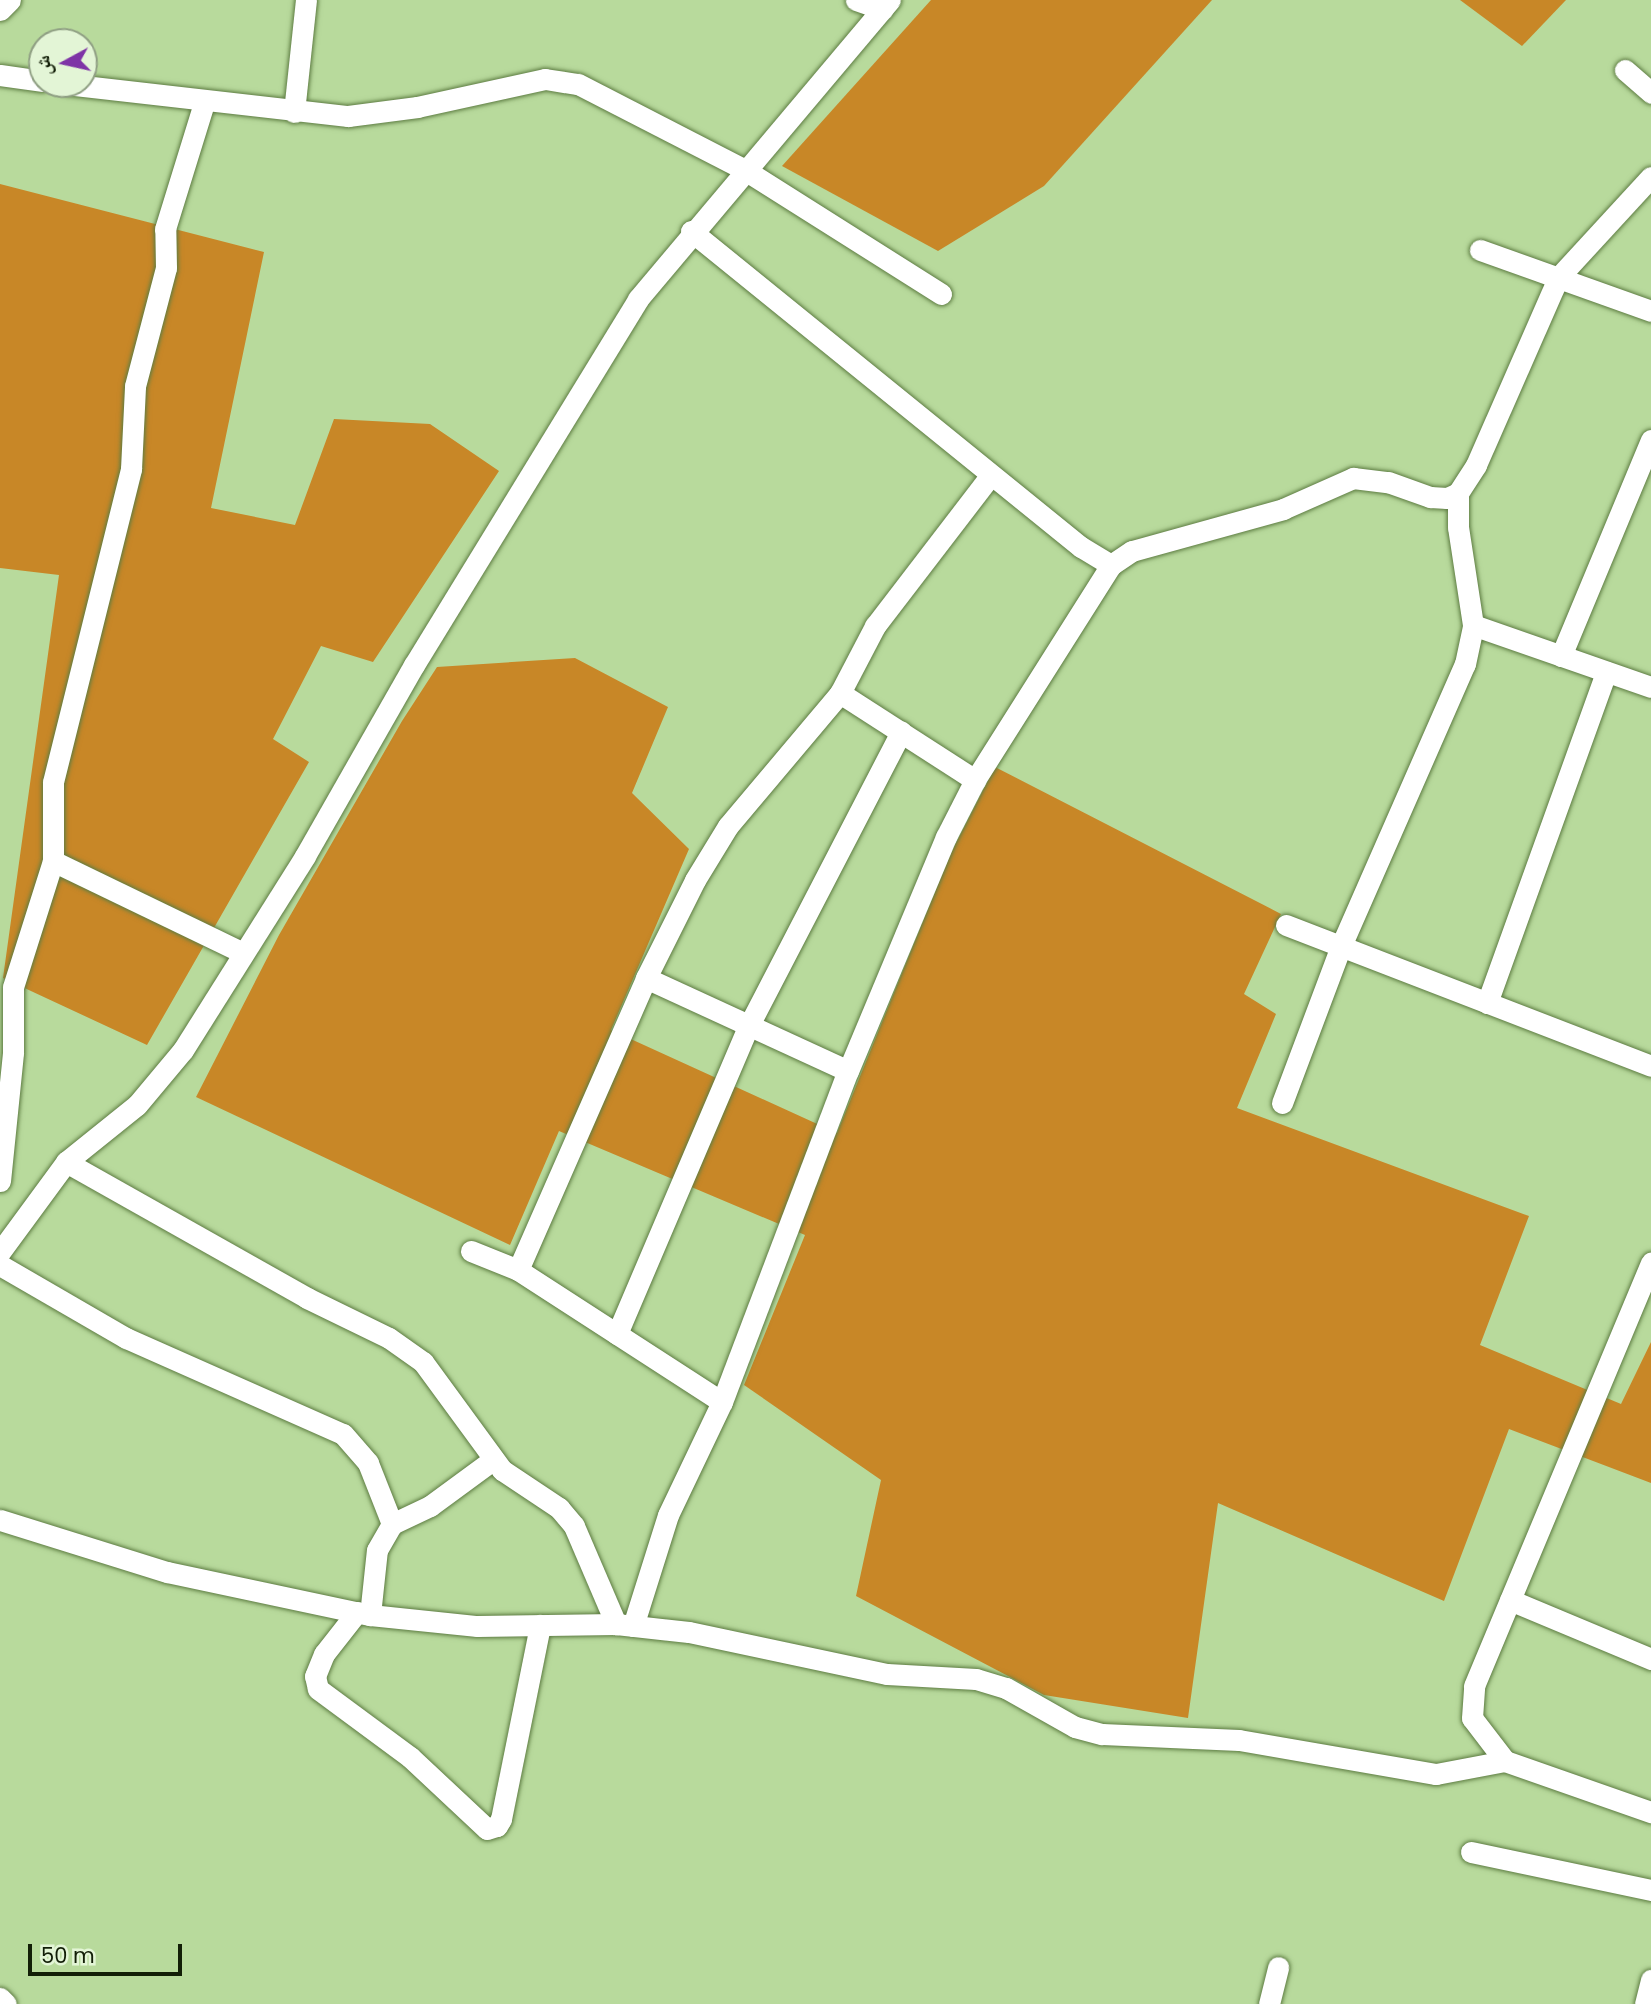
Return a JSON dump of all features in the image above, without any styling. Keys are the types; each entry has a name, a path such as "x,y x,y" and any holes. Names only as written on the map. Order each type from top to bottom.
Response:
{"street":[{"path":"0,10 10,0"},
{"path":"294,112 306,0"},
{"path":"856,0 886,4"},
{"path":"0,1252 66,1162 137,1105 163,1076 243,953 592,369 691,231 886,4"},
{"path":"1625,69 1651,93"},
{"path":"0,75 28,79"},
{"path":"98,88 294,112 377,114 545,79 578,84 610,98 745,170 941,295"},
{"path":"0,1181 13,1052 13,987 53,862 53,782 131,469 135,386 166,268 165,229 204,103"},
{"path":"1282,1103 1341,946 1465,664 1473,625 1458,527 1458,493 1476,465 1558,278 1651,177"},
{"path":"691,231 1081,547 1111,565"},
{"path":"1480,250 1651,311"},
{"path":"1561,656 1651,440"},
{"path":"518,1270 646,978 695,880 728,827 840,694 875,626 991,475"},
{"path":"624,1625 668,1515 722,1402 848,1071 946,837 975,780 1111,565 1132,551 1283,509 1353,478 1388,481 1430,496 1447,498 1458,493"},
{"path":"1473,625 1651,687"},
{"path":"1487,1003 1606,672"},
{"path":"840,694 975,780"},
{"path":"617,1334 747,1029 901,732"},
{"path":"53,862 243,953"},
{"path":"1286,925 1651,1066"},
{"path":"646,978 747,1029 848,1071"},
{"path":"66,1162 408,1350 438,1379 494,1459 512,1477 559,1508 574,1526 624,1625"},
{"path":"471,1251 518,1270 722,1402"},
{"path":"1505,1761 1478,1729 1470,1703 1510,1600 1651,1263"},
{"path":"0,1265 126,1338 343,1434 368,1463 392,1524"},
{"path":"494,1459 430,1506 392,1524 377,1550 364,1613 324,1654 315,1676 318,1689 410,1757 487,1829 497,1826 501,1818 540,1626"},
{"path":"0,1520 167,1572 364,1613 477,1626 624,1625 689,1632 887,1674 976,1679 1006,1688 1075,1727 1102,1734 1239,1740 1436,1774 1505,1761 1651,1812"},
{"path":"1510,1600 1651,1659"},
{"path":"1471,1852 1651,1890"},
{"path":"1269,2004 1278,1967"},
{"path":"1646,2004 1651,1980"},
{"path":"0,1998 6,2004"}],"shaded area":[{"path":"931,0 1212,0 1044,186 938,251 782,166"},
{"path":"1460,0 1566,0 1522,46"},
{"path":"0,184 264,252 211,508 295,525 334,419 430,424 499,471 373,662 321,646 273,739 309,762 147,1045 3,978 59,575 0,568"},
{"path":"575,658 668,707 632,793 689,849 611,1030 837,1133 950,855 995,767 1281,914 1244,994 1276,1014 1237,1108 1529,1216 1480,1345 1621,1404 1651,1342 1651,1483 1509,1429 1444,1601 1218,1503 1188,1718 1044,1695 856,1596 881,1480 744,1385 805,1235 559,1131 510,1245 196,1097 279,935 402,721 437,667"}]}
